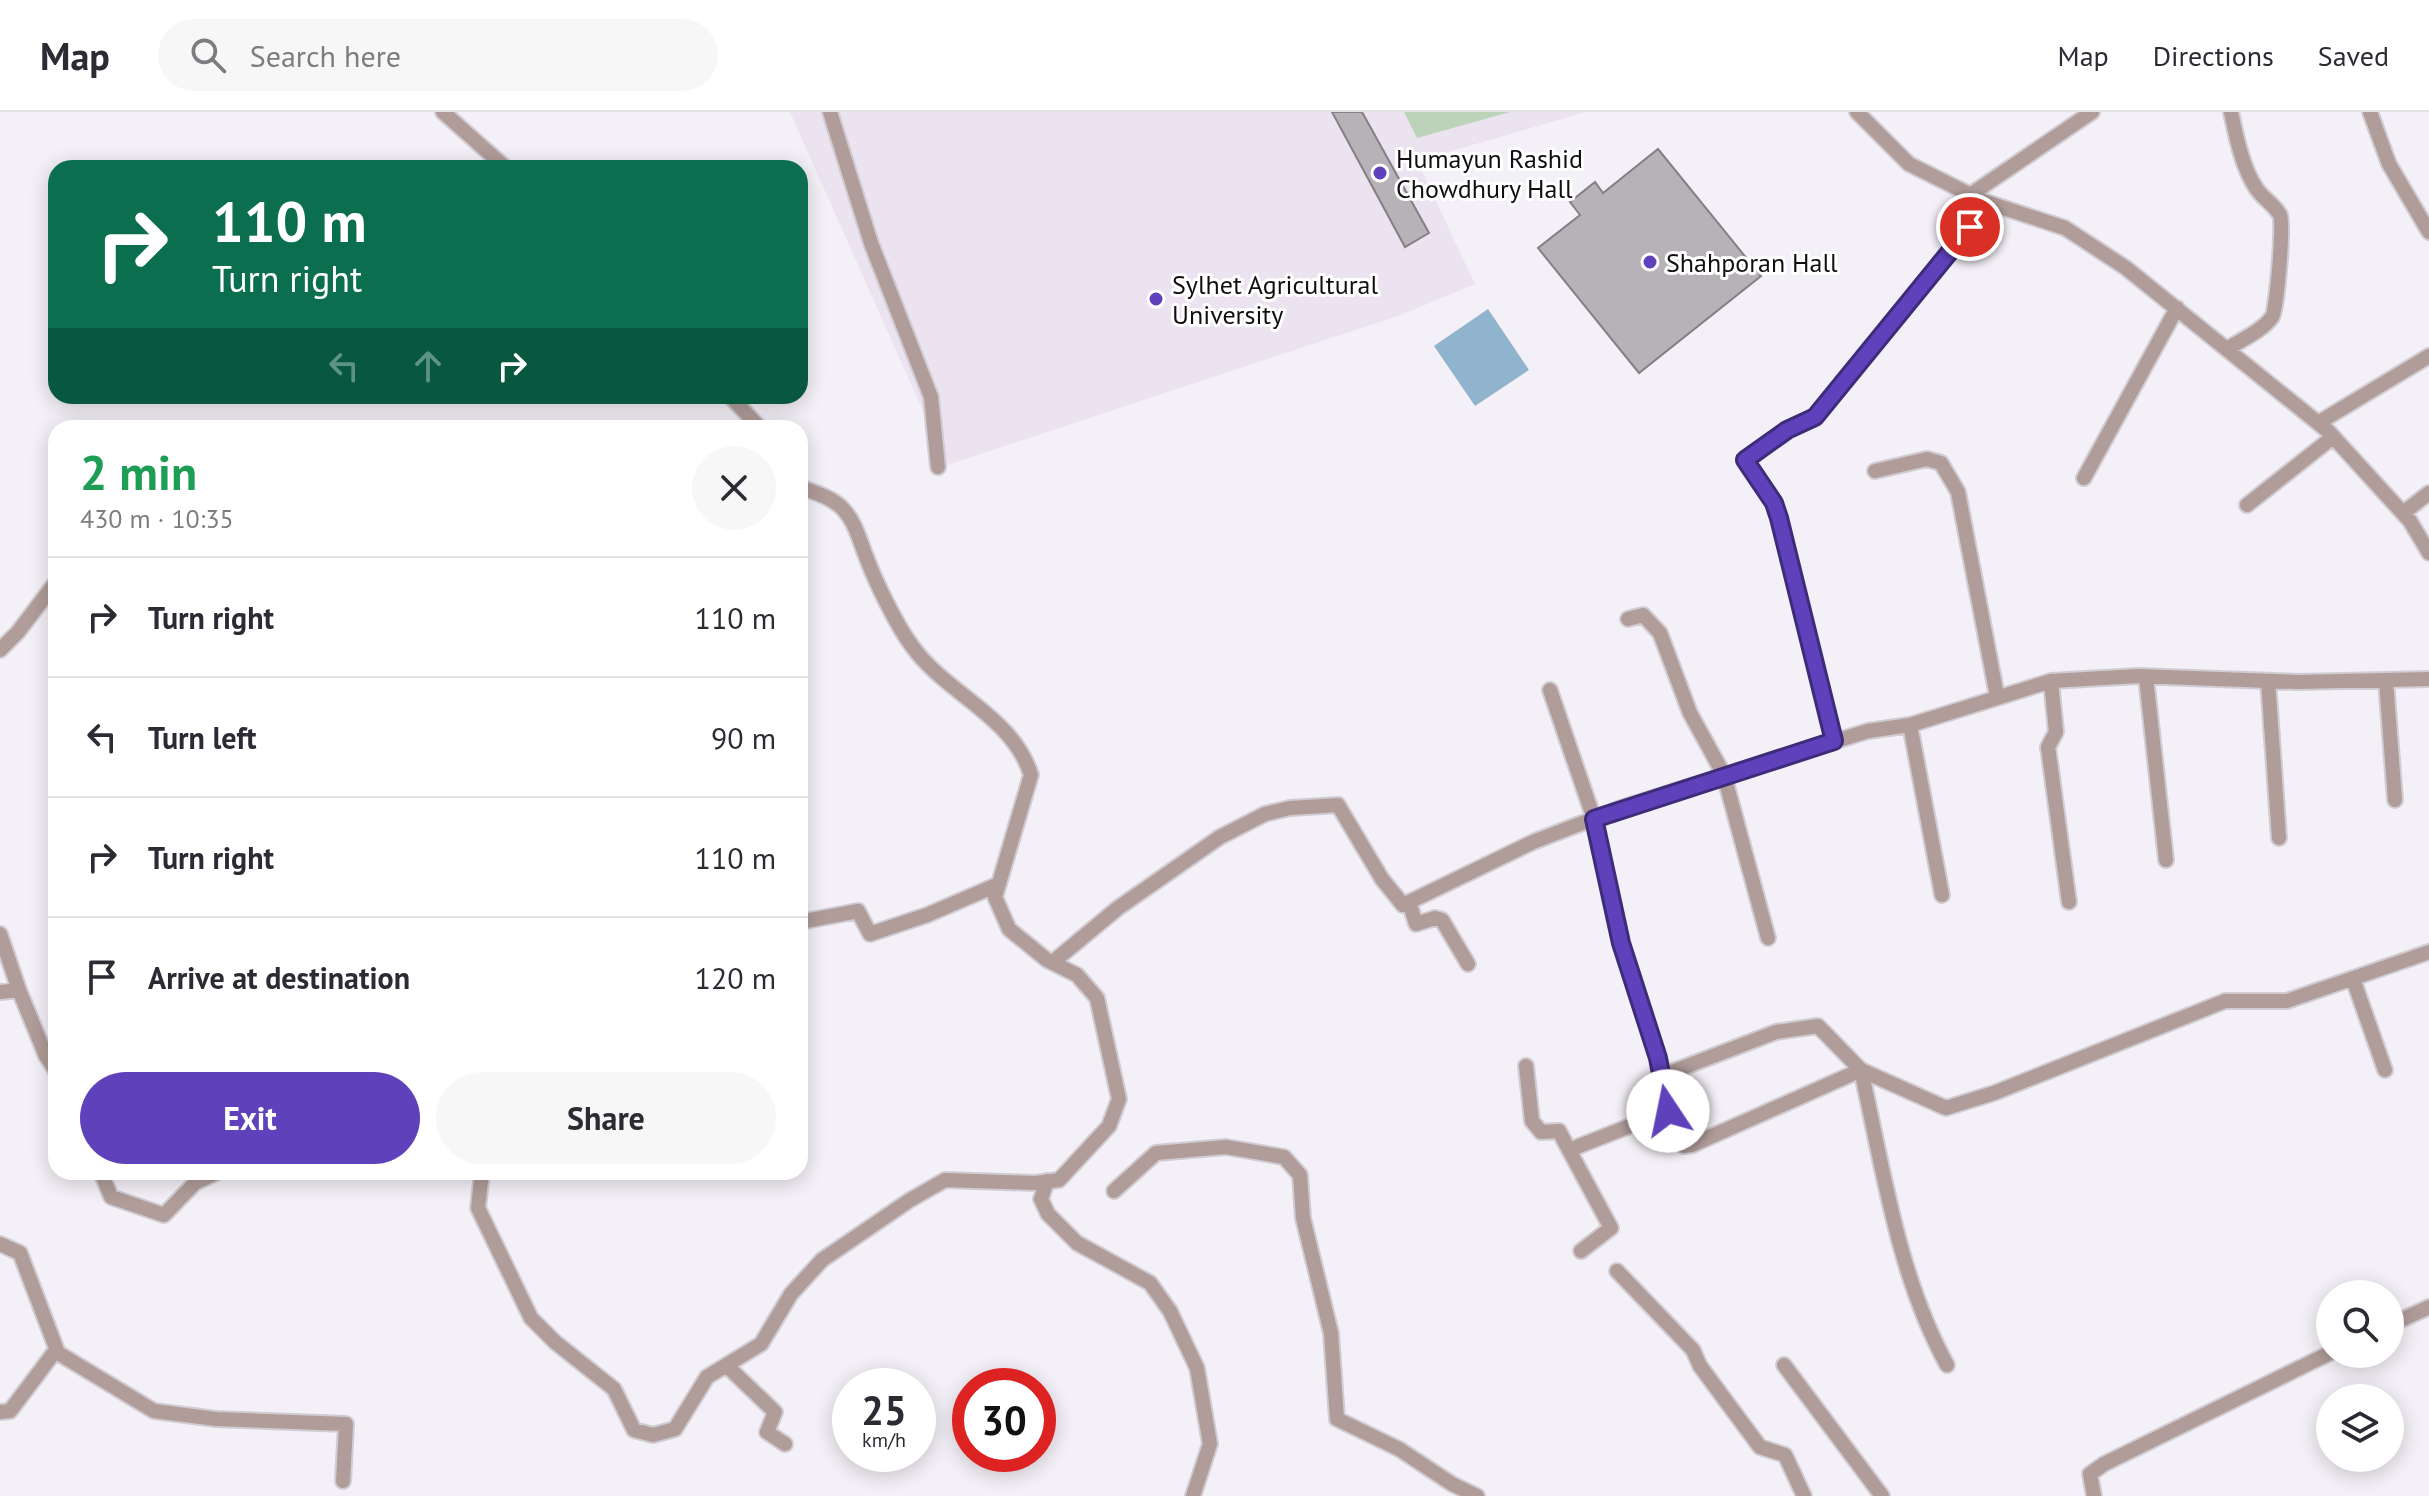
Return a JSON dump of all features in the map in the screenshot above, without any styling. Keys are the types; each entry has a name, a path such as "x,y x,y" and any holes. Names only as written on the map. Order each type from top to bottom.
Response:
{"street":[{"path":"443,112 497,160"},
{"path":"830,112 871,243 931,397 938,467"},
{"path":"1857,112 1909,164 1989,203 2065,228 2126,268 2333,437 2403,513 2429,553"},
{"path":"1970,195 2092,112"},
{"path":"2227,349 2271,319 2275,310 2279,250 2284,231 2281,216 2256,188 2245,164 2231,112"},
{"path":"2370,112 2389,164 2429,232"},
{"path":"1834,741 1779,518 1774,503 1745,460 1787,430 1815,417 1989,203"},
{"path":"2084,478 2177,308"},
{"path":"2318,423 2429,356"},
{"path":"738,404 752,420"},
{"path":"2247,505 2333,437"},
{"path":"1875,471 1927,459 1941,463 1958,492 1997,696"},
{"path":"481,1180 478,1208 531,1318 614,1389 634,1430 653,1435 675,1429 707,1377 761,1344 791,1294 822,1260 910,1200 945,1180 1059,1180 1109,1126 1119,1099 1097,998 1077,975 1053,962 1009,929 995,897 1031,775 1025,757 1003,727 981,712 912,647 842,507 808,491"},
{"path":"2403,513 2429,493"},
{"path":"0,650 48,593"},
{"path":"1628,619 1643,615 1660,633 1690,713 1724,775 1768,938"},
{"path":"1053,962 1118,908 1220,837 1265,814 1290,808 1338,805 1382,879 1403,905 1533,842 1594,819 1834,741 1868,731 1910,725 2051,681 2146,677 2268,681 2429,679"},
{"path":"2146,677 2166,860"},
{"path":"2051,681 2056,732 2048,747 2069,902"},
{"path":"2268,681 2279,838"},
{"path":"2386,681 2395,800"},
{"path":"1550,690 1594,819 1621,943 1661,1076 1668,1111 1684,1146 1861,1070"},
{"path":"1910,725 1942,895"},
{"path":"808,920 858,911 870,934 927,915 999,884"},
{"path":"1409,902 1416,924 1435,918 1442,920 1468,964"},
{"path":"0,934 48,1059"},
{"path":"1661,1076 1776,1032 1818,1026 1861,1070 1946,1108 1994,1093 2225,1001 2287,1001 2429,952"},
{"path":"2353,979 2385,1070"},
{"path":"0,992 19,990"},
{"path":"1526,1066 1532,1121 1541,1132 1559,1131 1611,1228 1581,1251"},
{"path":"1861,1070 1899,1238 1929,1333 1947,1365"},
{"path":"1569,1150 1668,1111"},
{"path":"1114,1191 1156,1153 1226,1147 1284,1157 1300,1175 1303,1218 1331,1333 1337,1419 1399,1449 1452,1484 1477,1496"},
{"path":"104,1180 111,1197 164,1215 201,1180"},
{"path":"1047,1181 1041,1199 1048,1214 1077,1243 1150,1283 1170,1311 1197,1368 1210,1444 1193,1496"},
{"path":"0,1244 20,1253 58,1353 154,1411 216,1419 346,1424 343,1481"},
{"path":"1617,1271 1693,1350 1700,1366 1760,1447 1785,1455 1804,1496"},
{"path":"2404,1319 2429,1307"},
{"path":"0,1412 10,1411 53,1354 58,1353"},
{"path":"2094,1496 2090,1474 2104,1464 2316,1360"},
{"path":"1784,1365 1882,1496"},
{"path":"727,1366 775,1412 767,1432 785,1444"}],"shaded area":[{"name":"Sylhet Agricultural University","path":"790,112 1586,112 1417,161 1475,284 1401,315 947,465"}],"green space":[{"path":"1404,112 1510,112 1417,138"}],"water":[{"path":"1488,309 1529,370 1475,406 1434,346"}],"building":[{"name":"Humayun Rashid Chowdhury Hall","path":"1332,112 1362,112 1429,233 1405,247"},
{"name":"Shahporan Hall","path":"1658,149 1761,276 1639,373 1538,248 1580,215 1570,202 1595,182 1603,193"}],"place":[{"name":"Humayun Rashid Chowdhury Hall","path":"1380,173"},
{"name":"Shahporan Hall","path":"1650,262"},
{"name":"Sylhet Agricultural University","path":"1156,299"}],"route":[{"path":"1668,1111 1658,1058 1621,943 1594,819 1834,741 1779,518 1774,503 1745,460 1787,430 1815,417 1970,227"}]}
